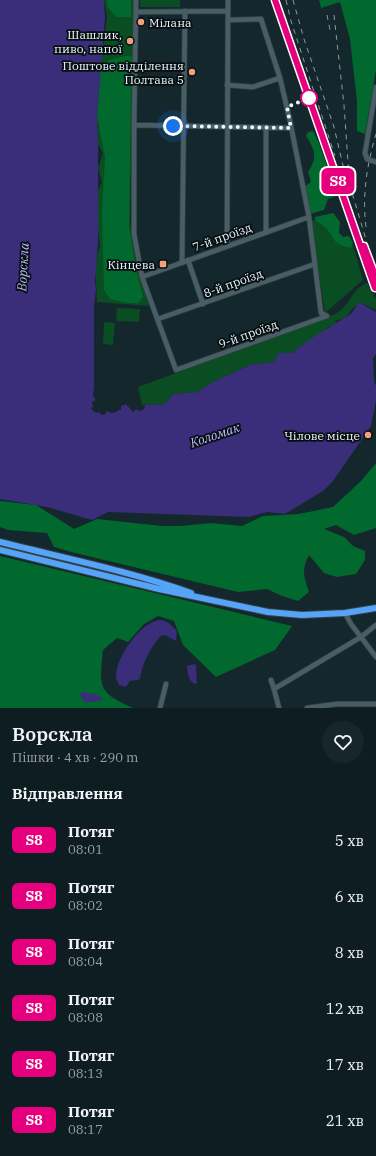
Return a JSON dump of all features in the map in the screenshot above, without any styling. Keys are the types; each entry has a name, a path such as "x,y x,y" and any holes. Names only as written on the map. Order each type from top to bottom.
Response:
{"highway":[{"path":"0,542 160,582 221,603"},
{"path":"0,550 221,603 268,612 302,615 376,608"}],"street":[{"path":"136,0 134,234 142,277 158,319"},
{"path":"227,246 226,127 228,0"},
{"path":"182,263 185,11"},
{"path":"136,12 228,11"},
{"path":"228,20 261,19 280,78 308,217 315,264"},
{"path":"227,86 253,87 280,78"},
{"path":"376,87 365,153 367,159 376,162"},
{"path":"134,125 291,128"},
{"path":"266,127 266,232"},
{"name":"7-й проїзд","path":"142,277 308,217"},
{"path":"188,260 203,304"},
{"name":"8-й проїзд","path":"158,319 315,264"},
{"name":"9-й проїзд","path":"158,319 176,370 327,316 321,313 315,264"},
{"path":"345,612 360,637 376,657"},
{"path":"274,689 360,637 376,625"},
{"path":"271,680 279,708"},
{"path":"160,708 166,684"},
{"path":"307,708 337,704 376,704"}],"green space":[{"path":"104,0 134,0 130,222 138,269 149,306 97,302 95,264 100,245 97,221 97,192 102,182 98,168 103,153 98,144 97,116 102,63 100,57 104,42 107,16"},
{"path":"107,0 131,0 131,17 116,17 107,6"},
{"path":"140,0 180,0 180,7 140,7"},
{"path":"319,0 376,0 376,70 365,134 357,131 357,101 350,39 340,2 321,8"},
{"path":"127,56 133,57 131,82 129,227 136,269 143,297 138,303 127,303 110,299 104,290 102,211 105,157 97,116 101,63"},
{"path":"313,131 319,143 337,194 336,196 328,199 324,210 310,214 304,187 311,182 308,172 314,158 312,145 306,136 308,132"},
{"path":"333,213 340,222 339,233 343,237 349,236 353,243 351,248 337,243 326,228 315,220 315,217"},
{"path":"325,217 340,241 353,245 363,280 325,313 311,221"},
{"path":"367,283 376,299 376,310 363,304 358,305 353,308 345,318 336,321 335,326 328,327 319,336 292,353 278,353 275,362 250,365 213,382 197,392 173,394 165,404 142,405 138,387 331,316 339,312 357,290"},
{"path":"117,308 140,309 139,322 116,321"},
{"path":"104,322 115,323 113,345 103,344"},
{"path":"376,463 376,528 354,535 336,525 324,529 344,537 353,546 365,551 365,560 356,574 337,577 324,573 309,555 306,560 304,574 309,592 298,601 267,589 238,592 75,553 54,547 47,533 8,530 0,527 0,501 36,505 74,529 97,519 162,526 211,523 242,526 263,516 299,514 333,507 361,481"},
{"path":"0,556 292,626 275,650 216,677 183,645 174,621 158,616 144,624 128,642 117,638 103,650 101,673 103,687 113,698 133,708 0,708"}],"water":[{"path":"0,0 104,0 105,18 97,116 98,241 94,306 93,396 96,400 92,402 92,410 97,413 100,412 100,414 104,415 107,411 112,413 121,410 121,406 126,404 133,412 136,409 140,411 144,409 145,405 165,404 173,394 197,392 213,382 250,365 274,362 278,353 292,353 309,340 352,313 359,302 376,312 376,354 373,358 376,400 371,426 333,481 323,491 285,514 267,512 249,517 108,512 92,520 47,507 0,499"},
{"path":"159,620 167,622 177,631 176,641 162,635 148,655 140,679 130,681 126,687 119,685 116,678 117,669 120,660 130,642 144,627"},
{"path":"195,664 197,684 190,680 187,666"},
{"path":"82,692 98,695 103,700 85,702 80,695"}],"railway":[{"path":"274,0 376,291"},
{"path":"286,0 291,21 335,156"},
{"path":"293,0 304,39 334,127 345,174"},
{"path":"327,15 330,30"},
{"path":"334,15 344,105 349,176 353,196 373,263"},
{"path":"366,227 366,180 376,134"}],"train":[{"name":"S8","path":"275,0 375,288 364,246 376,278"}],"place":[{"name":"Мілана","path":"141,22"},
{"name":"Шашлик, пиво, напої","path":"130,41"},
{"name":"Поштове відділення Полтава 5","path":"192,72"},
{"name":"Кінцева","path":"163,264"},
{"name":"Чілове місце","path":"368,435"}],"route":[{"path":"173,126 291,128 287,107 309,98"}],"water label":[{"name":"Ворскла","path":"23,267"},
{"name":"Коломак","path":"215,435"}]}
